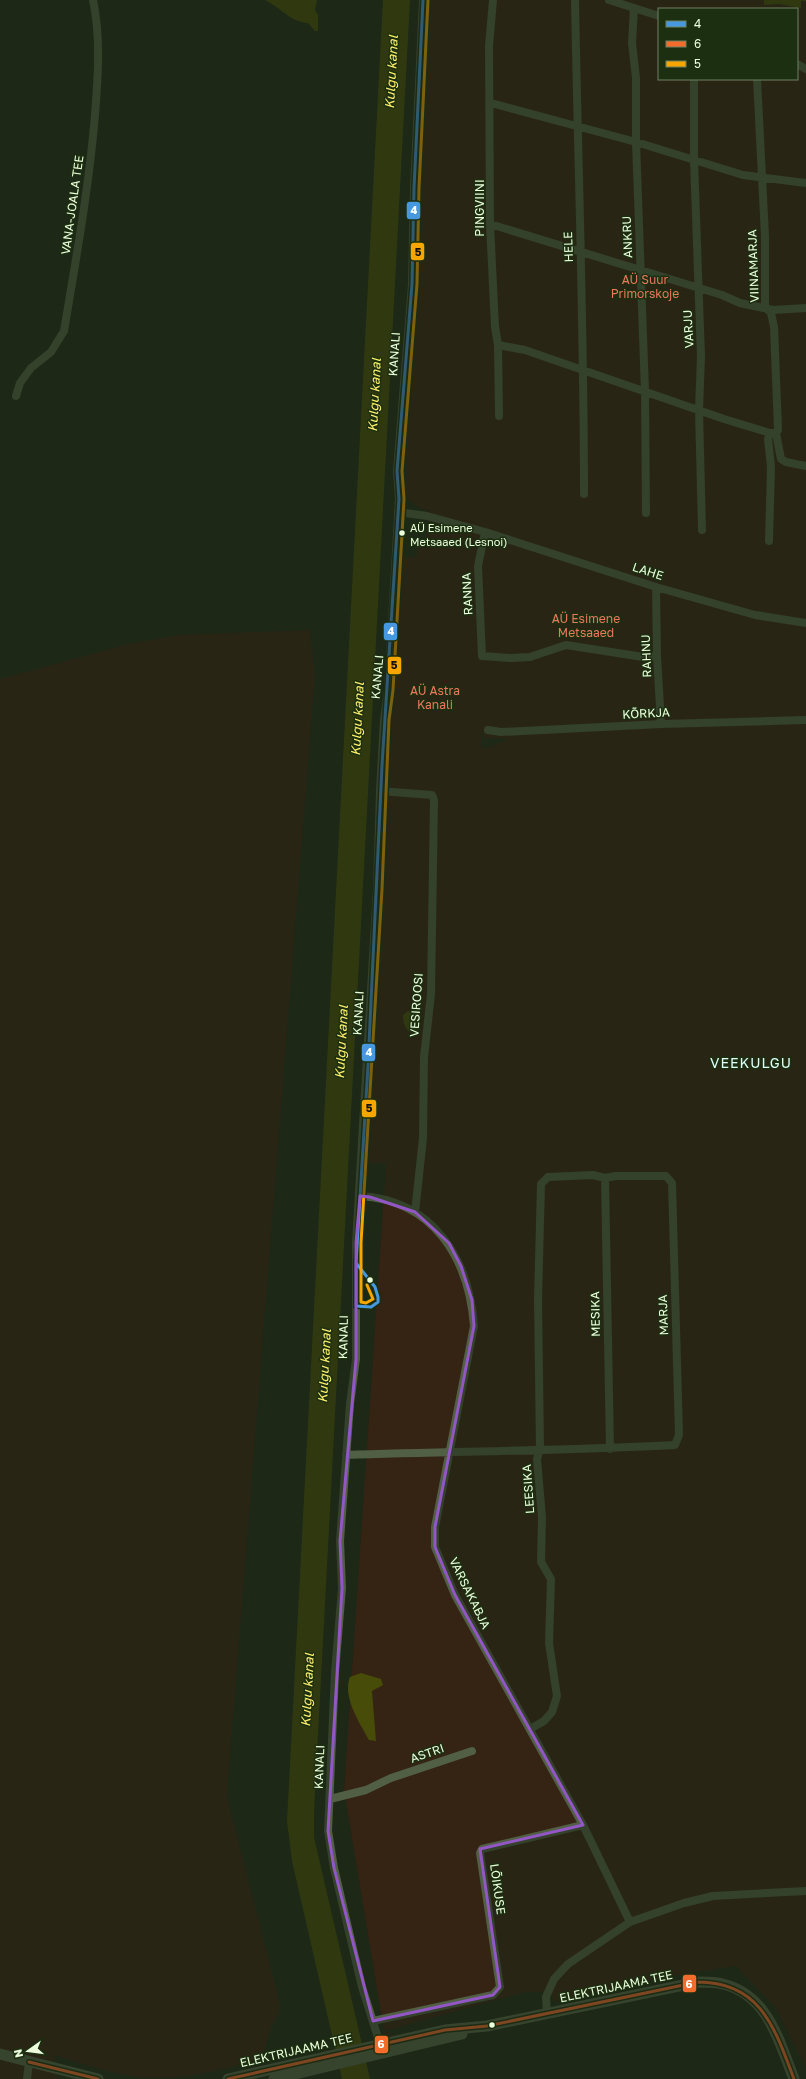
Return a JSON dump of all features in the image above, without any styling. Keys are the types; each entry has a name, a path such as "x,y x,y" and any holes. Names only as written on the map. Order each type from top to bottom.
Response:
{"street":[{"name":"VANA-JOALA TEE","path":"16,396 20,383 31,368 51,352 64,331 90,168 99,68 97,16 93,0"},
{"name":"KANALI","path":"378,2048 373,2021 362,1987 334,1868 328,1831 335,1672 342,1588 340,1541 346,1455 356,1359 356,1243 360,1196 377,889 384,720 388,690 398,512 397,471 412,284 414,188 423,0"},
{"name":"PINGVIINI","path":"493,0 489,46 491,103 490,224 495,320 498,345 499,416"},
{"name":"HELE","path":"575,0 579,250 584,371 584,494"},
{"path":"609,0 658,16"},
{"name":"ANKRU","path":"634,8 632,43 636,78 636,142 645,391 646,513"},
{"name":"VARJU","path":"694,80 697,287 701,357 699,410 702,530"},
{"name":"VIINAMARJA","path":"757,80 765,236 765,307 771,313 774,327 778,430 768,439 771,467 769,541"},
{"path":"491,103 577,125 743,175 806,183"},
{"path":"490,224 697,287 740,303 765,307 773,310 806,308"},
{"path":"498,345 525,350 699,410 773,433 781,459 786,462 806,466"},
{"name":"LAHE","path":"398,512 427,516 485,532 656,587 755,615 806,623"},
{"name":"RANNA","path":"485,532 478,566 482,656 510,658 530,657 566,645 643,657 657,656"},
{"name":"RAHNU","path":"656,587 657,656 661,724"},
{"name":"KÕRKJA","path":"488,730 501,732 661,724 806,720"},
{"name":"VESIROOSI","path":"380,791 423,793 432,795 434,800 430,994 424,1057 423,1138 416,1212"},
{"name":"LEESIKA","path":"530,1729 544,1721 552,1712 557,1696 549,1643 551,1579 541,1562 542,1517 537,1459 540,1449 538,1300 541,1184 548,1177 593,1175 605,1178"},
{"name":"MARJA","path":"605,1178 616,1176 666,1176 672,1183 679,1435 675,1446 610,1449"},
{"name":"MESIKA","path":"605,1178 610,1449"},
{"path":"360,1196 390,1202 416,1212"},
{"name":"VARSAKABJA","path":"416,1212 449,1243 461,1266 472,1300 474,1326 435,1527 435,1547 455,1595 582,1824 630,1922"},
{"path":"346,1455 540,1449 610,1449"},
{"name":"ASTRI","path":"330,1799 366,1790 391,1778 472,1751"},
{"name":"LÕIKUSE","path":"373,2021 493,1995 500,1987 480,1853 482,1848 582,1824"},
{"path":"547,2013 546,1997 554,1979 568,1964 630,1922 684,1903 713,1896 806,1891"},
{"name":"ELEKTRIJAAMA TEE","path":"228,2079 323,2062 378,2048 447,2038 487,2026 698,1982 722,1983 741,1991 764,2011 771,2021 794,2079"},
{"path":"0,2054 98,2079"},
{"path":"27,2079 29,2062"},
{"name":"ELEKTRIJAAMA TEE","path":"274,2079 323,2062"}],"highlighted area":[{"path":"360,1196 370,1197 415,1212 449,1243 461,1266 472,1300 474,1326 435,1527 435,1547 455,1595 583,1825 480,1849 500,1987 493,1995 373,2021 334,1868 328,1831 342,1588 340,1541 356,1359 356,1243"}],"green space":[{"path":"426,0 764,0 765,5 779,4 800,8 801,1 806,1 806,2069 775,2007 736,1966 671,1976 553,2002 552,1992 525,1992 384,2031 344,1790 386,1164 366,1162 388,727 399,556 417,557 417,545 425,545 429,511 413,504 405,494 402,482 414,306 418,130","holes":["481,732 484,738 508,739 487,748 481,747"]},
{"path":"310,630 315,676 227,1796 281,2008 270,2030 262,2059 183,2077 157,2078 131,2076 54,2055 58,2079 0,2079 0,679 128,644 177,635"}],"water":[{"path":"265,0 317,0 315,10 318,15 318,31 315,31 308,23 290,17"},
{"name":"Kulgu kanal","path":"383,0 410,0 314,1811 314,1837 370,2079 342,2079 292,1861 287,1821"},
{"path":"764,0 806,1 801,1 801,8 779,4 764,5"},
{"path":"408,1011 416,1014 419,1029 413,1033 406,1028 404,1023 403,1015"},
{"path":"361,1673 381,1679 383,1685 372,1691 376,1741 369,1740 353,1710 348,1693 350,1677"}],"transit line":[{"name":"4","path":"356,1263 368,1066 382,765 399,499 397,471 412,284 414,188 423,0"},
{"name":"5","path":"367,1285 373,1299 366,1303 361,1302 361,1243 382,889 389,720 393,690 404,499 402,471 417,284 419,188 428,0"},
{"name":"4","path":"356,1263 375,1287 378,1302 371,1307 356,1306 356,1263"},
{"name":"6","path":"228,2079 445,2030 487,2026 698,1982 719,1984 737,1990 751,2000 772,2026 794,2079"},
{"name":"6","path":"29,2062 98,2079"}],"place":[{"name":"AÜ Esimene Metsaaed (Lesnoi)","path":"402,533"}],"district":[{"name":"VEEKULGU","path":"751,1062"}],"park label":[{"name":"AÜ Suur Primorskoje","path":"645,286"},
{"name":"AÜ Esimene Metsaaed","path":"586,625"},
{"name":"AÜ Astra Kanali","path":"435,697"}]}
